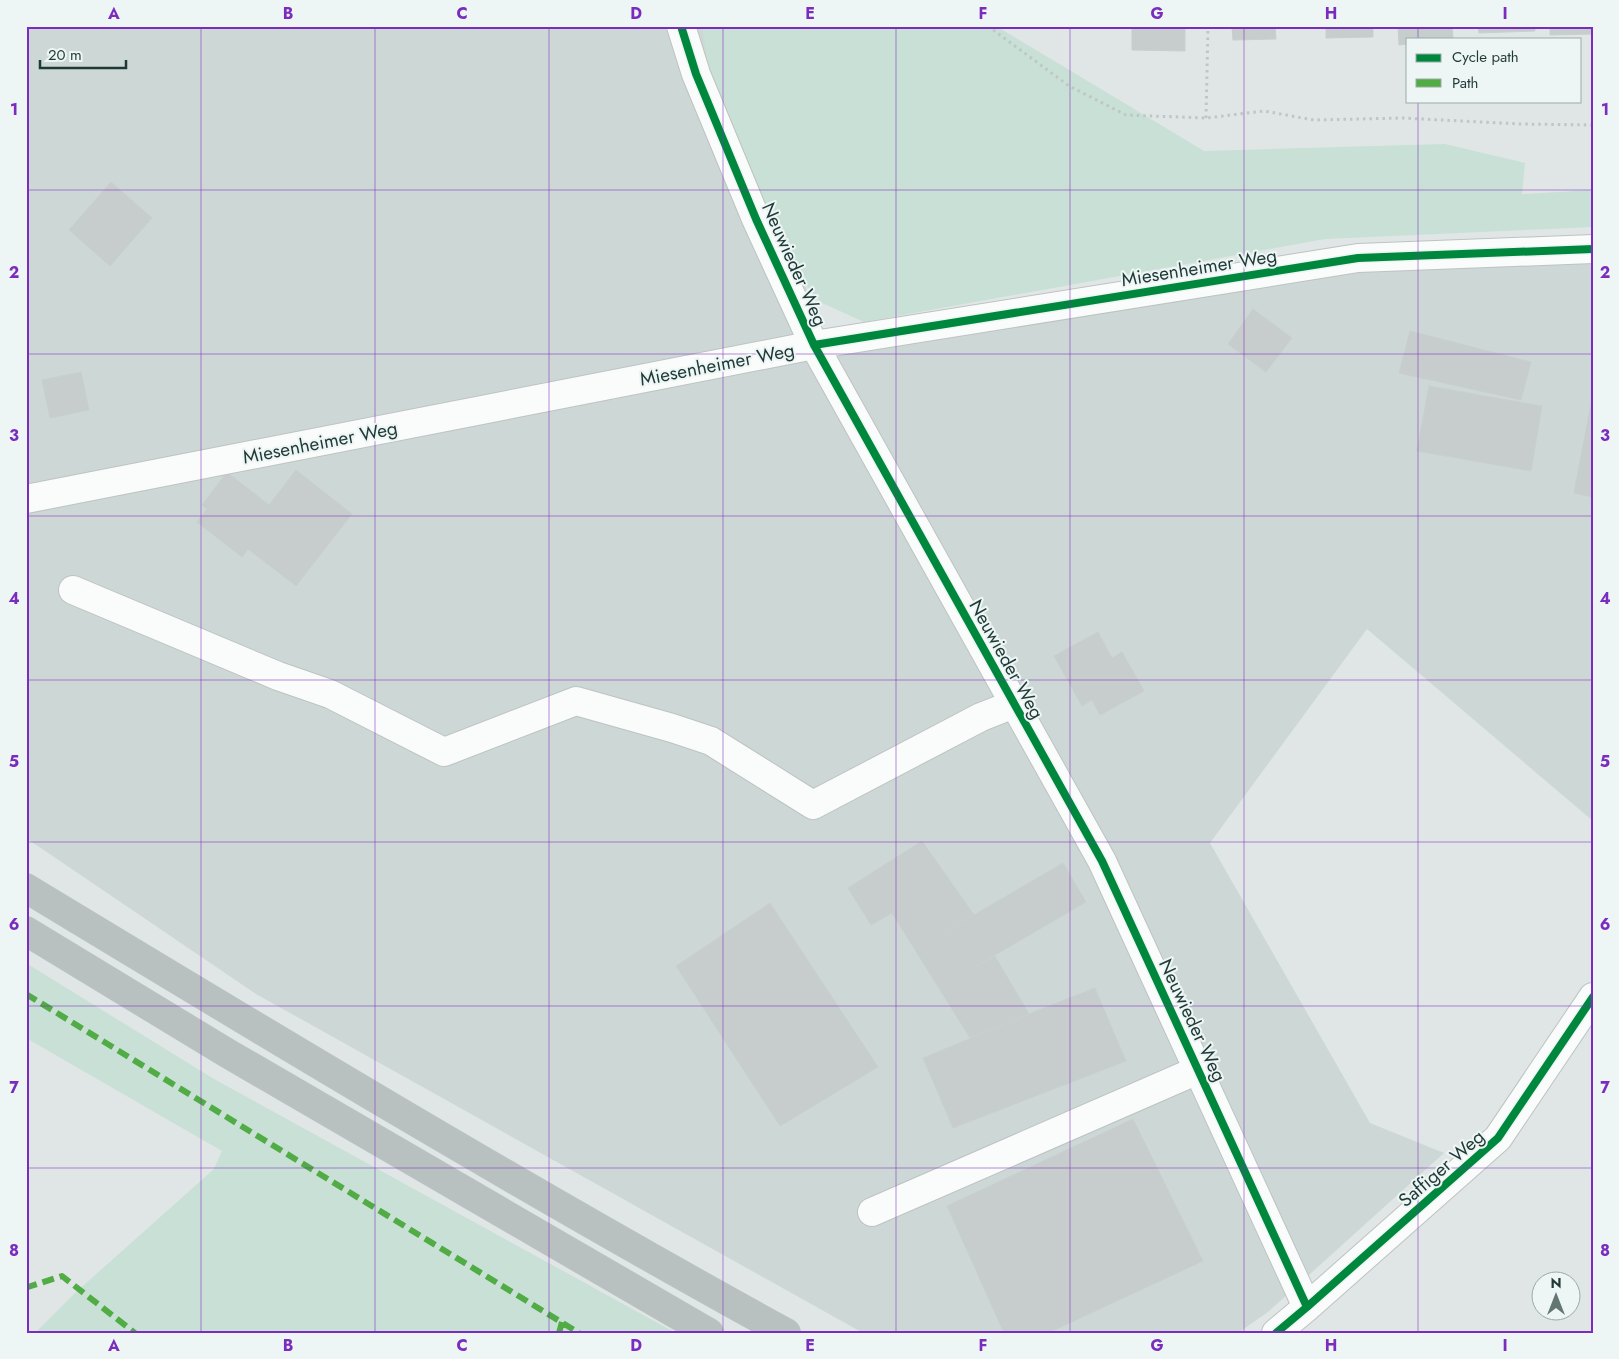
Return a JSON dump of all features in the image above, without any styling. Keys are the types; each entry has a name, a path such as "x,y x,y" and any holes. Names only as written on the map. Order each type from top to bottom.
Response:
{"highway":[{"path":"26,888 319,1066 702,1287 786,1333"},
{"path":"26,931 226,1053 709,1333"}],"street":[{"name":"Neuwieder Weg","path":"681,26 696,74 756,218 814,345 1102,861 1307,1307"},
{"name":"Miesenheimer Weg","path":"26,499 814,345 1358,258 1593,248"},
{"path":"73,590 278,676 330,694 444,752 576,701 711,741 813,805 981,717 1014,704"},
{"name":"Saffiger Weg","path":"1276,1333 1498,1138 1593,997"},
{"path":"872,1212 1198,1070"}],"path":[{"path":"988,26 1069,86 1126,115 1206,118 1264,111 1314,120 1402,118 1593,125"},
{"path":"1206,118 1208,26"}],"shaded area":[{"path":"26,26 708,26 829,349 1270,276 1593,256 1593,821 1367,629 1210,843 1370,1123 1444,1153 1268,1312 1238,1333 863,1333 256,994 26,838"}],"green space":[{"path":"702,26 996,26 1204,151 1445,144 1525,163 1522,194 1593,190 1593,227 1325,239 864,322 822,303 787,265 708,69"},
{"path":"26,963 214,1079 676,1333 35,1333 75,1293 214,1169 222,1151 26,1038"}],"building":[{"path":"1132,26 1185,26 1185,51 1132,50"},
{"path":"1232,26 1275,26 1276,39 1233,40"},
{"path":"1326,26 1373,26 1373,37 1326,38"},
{"path":"1398,26 1452,26 1453,38 1406,38 1406,44 1399,45"},
{"path":"1478,26 1535,26 1535,31 1479,33"},
{"path":"1550,26 1593,26 1593,34 1550,35"},
{"path":"111,182 152,218 110,266 69,230"},
{"path":"1253,309 1292,338 1266,372 1228,344"},
{"path":"1410,331 1531,362 1521,400 1399,373"},
{"path":"81,372 89,410 50,418 42,380"},
{"path":"1429,386 1542,406 1531,471 1417,451"},
{"path":"1593,393 1593,497 1574,493"},
{"path":"296,470 352,514 296,586 248,549 242,557 197,522 207,509 202,505 227,472 269,505"},
{"path":"1098,632 1112,658 1122,652 1144,691 1100,715 1092,700 1082,706 1054,656"},
{"path":"922,841 974,915 943,933 966,972 995,956 1029,1014 970,1038 892,913 871,925 848,888"},
{"path":"1063,863 1086,902 966,972 943,933"},
{"path":"770,903 878,1067 780,1126 676,966"},
{"path":"1095,988 1126,1061 953,1128 923,1058"},
{"path":"1133,1119 1203,1261 1048,1333 1004,1333 947,1206"}],"marked path":[{"path":"26,994 579,1333"},
{"path":"26,1289 62,1276 135,1333"},
{"path":"559,1333 562,1322"}],"cycle path":[{"path":"681,26 696,74 756,219 814,345 1102,861 1307,1307"},
{"path":"814,345 1358,258 1593,249"},
{"path":"1276,1333 1498,1138 1593,997"}]}
